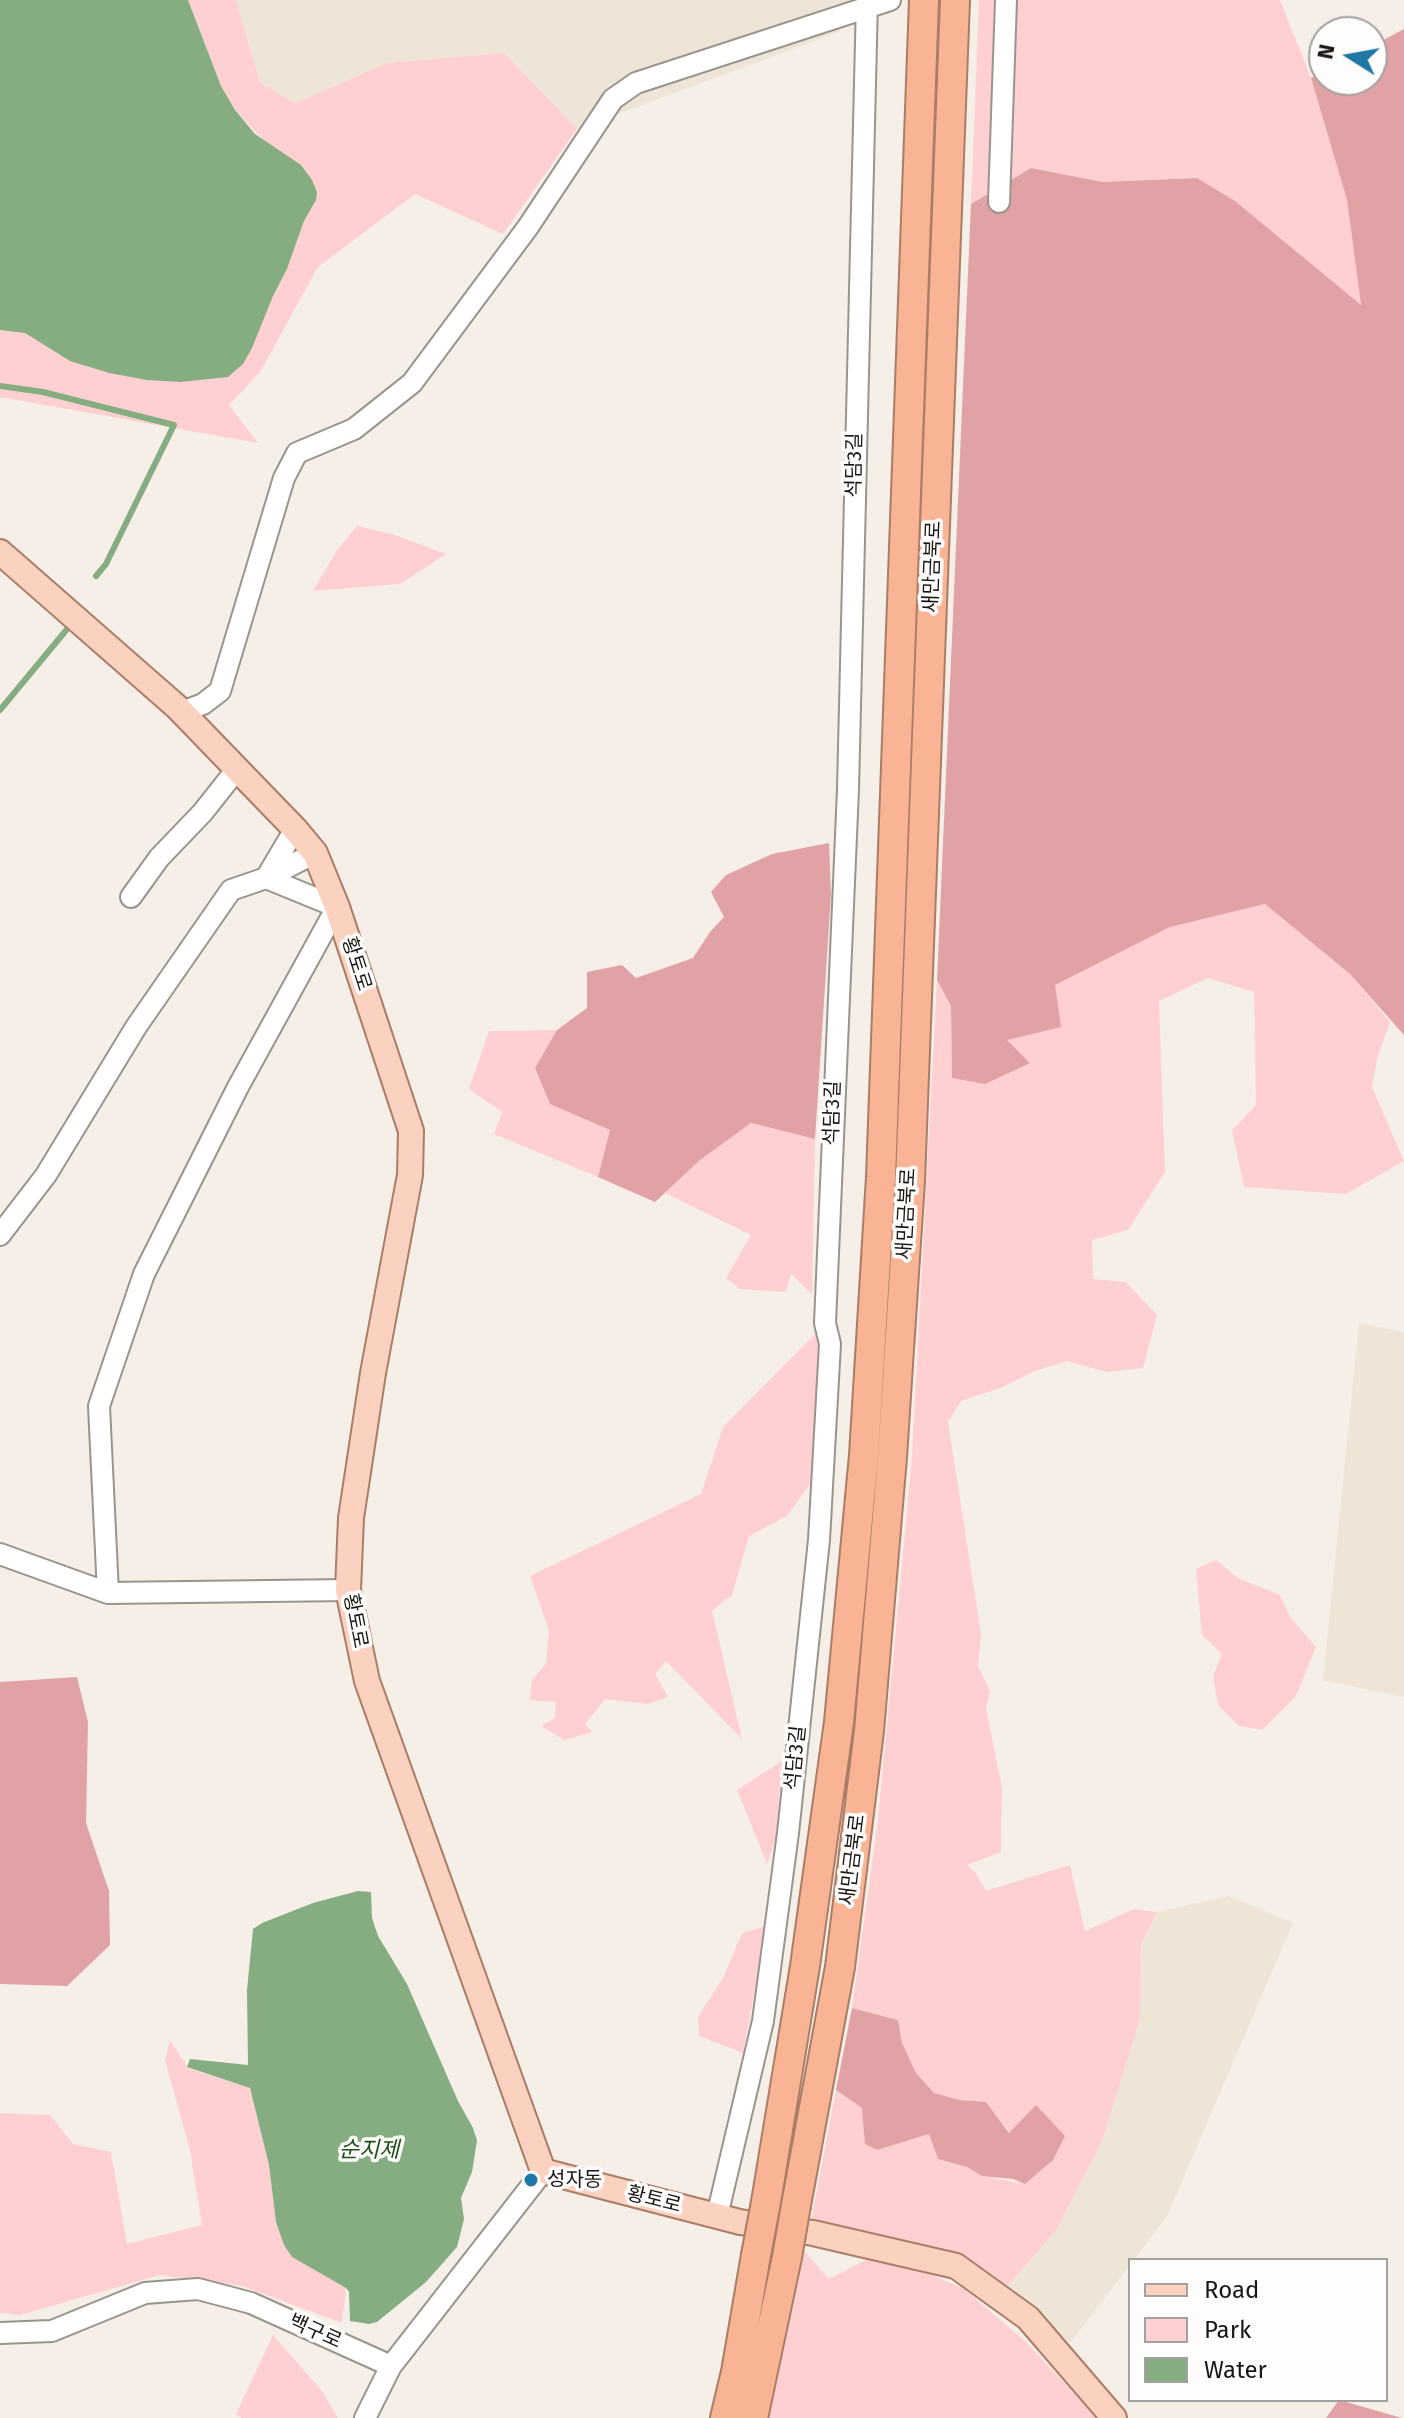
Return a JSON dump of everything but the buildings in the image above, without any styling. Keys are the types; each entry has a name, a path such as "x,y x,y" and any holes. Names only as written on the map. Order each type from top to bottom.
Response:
{"highway":[{"name":"새만금북로","path":"753,2418 787,2257 840,1967 869,1731 889,1502 910,1181 954,10"},
{"name":"새만금북로","path":"725,2418 736,2372 805,1966 839,1722 864,1455 881,1177 924,11"}],"main road":[{"name":"황토로","path":"0,552 182,712 295,829 315,853 337,907 411,1131 410,1175 373,1373 351,1518 348,1590 367,1681 543,2171 717,2216 813,2233 956,2266 1028,2318 1114,2418"}],"street":[{"path":"182,712 203,704 220,691 284,478 297,453 354,429 412,383 528,227 613,99 636,83 867,4 890,0"},
{"path":"999,202 1006,0"},
{"name":"석담3길","path":"717,2216 763,2021 788,1833 819,1540 830,1344 825,1323 848,789 867,4"},
{"path":"131,897 159,858 203,812 237,769"},
{"path":"266,878 295,829"},
{"path":"0,1235 46,1175 136,1027 231,890 266,878 315,853"},
{"path":"108,1593 99,1406 144,1274 238,1087 337,907 266,878"},
{"path":"0,1554 108,1593 348,1590"},
{"path":"365,2418 391,2366 543,2171"},
{"name":"백구로","path":"0,2333 52,2331 145,2293 198,2289 251,2303 391,2366"}],"shaded area":[{"path":"236,0 849,0 839,32 577,129 504,53 387,63 295,103 260,83"},
{"path":"1404,29 1404,1035 1350,974 1265,904 1170,927 1055,985 1061,1027 1007,1040 1030,1063 985,1084 952,1078 951,1006 937,980 971,204 1031,168 1103,182 1197,178 1235,201 1361,305 1347,200 1316,96 1388,96 1388,38"},
{"path":"829,843 831,894 815,1139 751,1123 700,1160 655,1202 598,1177 610,1130 550,1104 535,1068 557,1030 587,1008 587,972 622,965 636,978 693,958 724,917 711,892 726,875 772,854"},
{"path":"1359,1323 1404,1332 1404,1697 1323,1680"},
{"path":"77,1677 88,1722 86,1823 109,1891 110,1945 67,1986 0,1984 0,1682"},
{"path":"1229,1896 1293,1923 1167,2216 1136,2258 1128,2258 1128,2268 1070,2343 1006,2288 1057,2229 1103,2139 1140,2019 1141,1944 1157,1912"},
{"path":"852,2008 898,2020 902,2043 916,2073 934,2093 959,2100 986,2102 1009,2133 1036,2105 1065,2136 1053,2160 1025,2184 1013,2179 982,2176 967,2167 938,2159 929,2134 877,2150 865,2144 862,2108 836,2090"},
{"path":"1338,2402 1346,2402 1402,2418 1326,2418"}],"green space":[{"path":"188,0 236,0 260,83 295,103 387,63 504,53 577,129 503,234 415,194 318,267 260,372 229,405 258,443 0,397 0,330 25,333 60,355 273,296 287,269 304,221 316,200 301,165 266,143 235,110 221,86"},
{"path":"979,0 1280,0 1308,70 1308,96 1316,96 1347,200 1361,306 1235,201 1197,178 1103,182 1031,168 971,204"},
{"path":"357,526 392,534 446,554 400,584 313,591 337,550"},
{"path":"1265,904 1350,974 1390,1022 1377,1059 1372,1087 1404,1161 1346,1194 1244,1187 1232,1130 1256,1105 1254,992 1208,978 1159,1001 1165,1172 1128,1230 1092,1240 1093,1279 1126,1282 1157,1315 1143,1368 1107,1372 1067,1361 961,1401 948,1422 981,1634 978,1666 990,1691 986,1708 1002,1789 1001,1852 967,1865 986,1891 1070,1865 1085,1931 1134,1909 1157,1912 1141,1944 1140,2019 1103,2139 1057,2229 1006,2288 946,2251 843,2233 811,2221 836,2090 862,2108 877,2150 929,2134 938,2159 967,2167 982,2176 1025,2184 1010,2133 986,2102 935,2094 916,2073 902,2043 898,2020 852,2008 878,1820 912,1457 937,980 951,1006 952,1078 1030,1063 1006,1040 1055,985 1170,927"},
{"path":"557,1030 535,1069 550,1104 610,1130 598,1177 494,1134 502,1112 469,1089 489,1031"},
{"path":"751,1123 815,1139 812,1294 791,1274 786,1292 740,1289 726,1278 751,1235 665,1193 700,1160"},
{"path":"816,1333 823,1355 817,1474 787,1516 749,1536 732,1595 712,1611 742,1739 666,1661 655,1674 668,1697 648,1704 605,1699 585,1724 592,1732 564,1740 541,1726 555,1718 556,1702 530,1700 532,1680 546,1664 549,1631 530,1576 701,1494 723,1427"},
{"path":"1216,1560 1238,1578 1280,1595 1290,1617 1316,1647 1296,1696 1262,1730 1239,1726 1218,1705 1213,1676 1222,1654 1202,1635 1196,1569"},
{"path":"782,1761 776,1837 767,1864 737,1790"},
{"path":"767,1926 743,2053 699,2036 698,2017 724,1976 742,1933"},
{"path":"170,2040 188,2068 250,2088 269,2165 276,2222 292,2257 346,2288 342,2323 242,2286 160,2275 20,2315 0,2313 0,2113 50,2115 73,2144 111,2152 127,2244 202,2225 190,2150 165,2060"},
{"path":"804,2251 829,2279 868,2259 916,2268 964,2289 1026,2342 1097,2418 768,2418"},
{"path":"273,2335 322,2391 338,2418 241,2418 236,2414"}],"water":[{"path":"0,0 188,0 221,86 235,110 255,134 301,165 312,180 317,192 316,200 304,221 287,269 252,348 243,364 228,377 181,382 109,373 70,361 25,333 0,330"},
{"name":"순지제","path":"358,1891 371,1892 372,1918 378,1936 407,1984 477,2140 472,2172 461,2198 464,2219 457,2247 426,2282 377,2322 369,2324 350,2321 349,2292 346,2288 292,2257 284,2245 276,2222 269,2165 250,2088 187,2067 190,2059 248,2065 247,1990 253,1929 313,1903"}],"waterway":[{"path":"0,386 43,392 174,425 106,564 96,576"},
{"path":"0,710 68,628"}],"place":[{"name":"성자동","path":"531,2180"}]}
